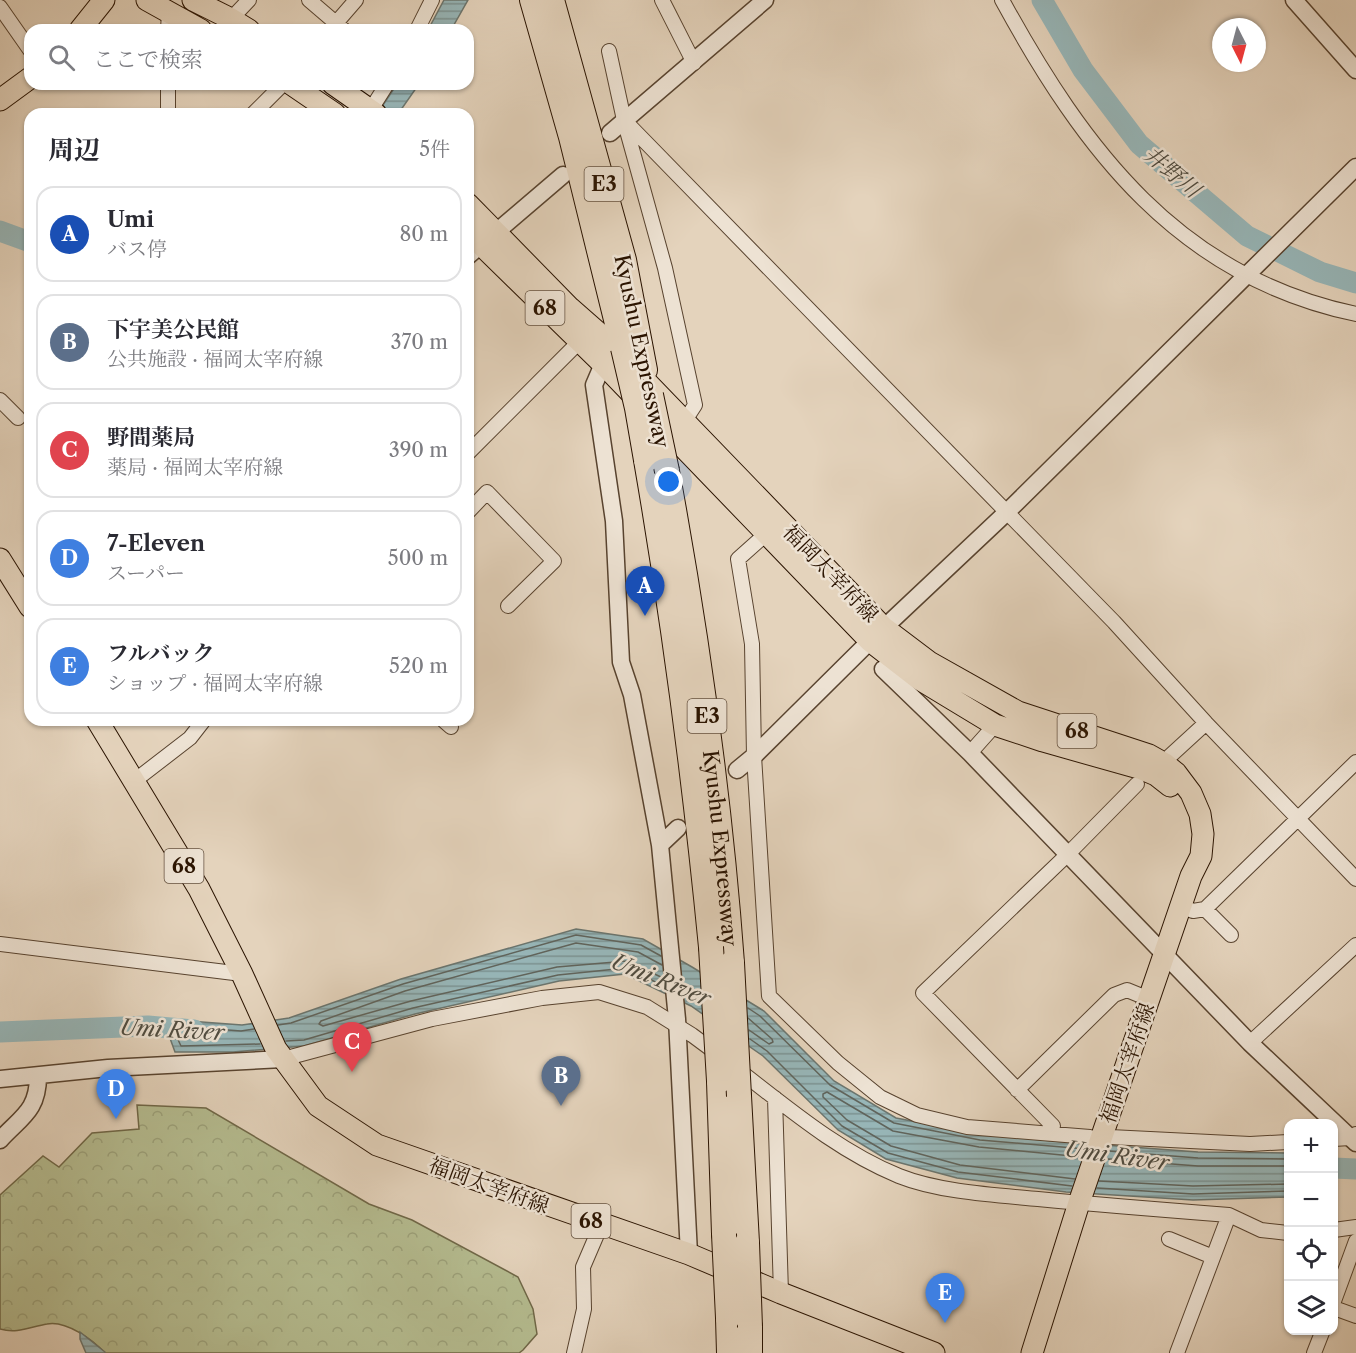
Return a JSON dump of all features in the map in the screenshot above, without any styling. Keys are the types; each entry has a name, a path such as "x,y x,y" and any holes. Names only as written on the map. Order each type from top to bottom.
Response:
{"highway":[{"name":"Kyushu Expressway","path":"532,0 573,147 637,408 657,465 703,680 720,828 732,963 747,1243 750,1353"},
{"name":"Kyushu Expressway","path":"552,0 624,261 645,370 700,830 711,946 719,1081 729,1353"}],"main road":[{"path":"85,24 104,0"},
{"path":"147,0 169,21"},
{"path":"193,0 240,24"},
{"path":"0,100 24,82"},
{"path":"300,90 326,108"},
{"path":"341,90 366,108"},
{"name":"福岡太宰府線","path":"474,226 478,241 603,364 766,534 877,634 1018,712 1149,755 1176,773 1191,793 1200,814 1203,834 1201,856 1180,906 1101,1137 1032,1353"},
{"name":"福岡太宰府線","path":"478,241 570,308 603,337 684,422 919,679 995,726 1143,769 1166,782 1180,796 1194,835 1191,876"},
{"path":"0,559 24,597"},
{"name":"68","path":"100,726 199,889 280,1054"},
{"name":"福岡太宰府線","path":"280,1054 318,1106 377,1145 689,1254 934,1353"}],"street":[{"path":"231,18 249,0"},
{"path":"309,0 333,24"},
{"path":"340,24 356,0"},
{"path":"420,24 432,0"},
{"path":"662,0 694,63"},
{"path":"610,133 765,0"},
{"path":"1002,0 1036,62 1078,124 1113,168 1142,198 1186,237 1276,290 1356,314"},
{"path":"1294,0 1356,70"},
{"path":"0,7 24,41"},
{"path":"609,51 624,120 666,268 695,405 684,422"},
{"path":"168,108 169,90"},
{"path":"259,108 277,90"},
{"path":"373,108 384,90"},
{"path":"624,120 1114,622 1206,723 1356,879"},
{"path":"737,770 1007,512 1356,167"},
{"path":"478,241 563,175"},
{"path":"474,447 580,342"},
{"path":"603,364 594,385 602,453 614,521 621,662 632,695 660,845 671,944 689,1254"},
{"path":"0,400 18,418"},
{"path":"474,506 487,492 554,561 508,606"},
{"path":"766,534 738,559 752,644 754,756 770,996 838,1063 871,1090 916,1115 967,1127 1101,1137 1250,1144 1284,1142"},
{"path":"883,669 970,753 1250,1043 1349,1139"},
{"path":"1170,756 1206,723"},
{"path":"133,782 190,738 199,726"},
{"path":"970,753 995,726"},
{"path":"1180,906 1193,910 1205,909 1356,762"},
{"path":"1053,1126 923,993 1067,855 1137,783"},
{"path":"660,845 678,828"},
{"path":"1205,909 1231,935"},
{"path":"0,944 242,974"},
{"path":"1250,1043 1356,945"},
{"path":"1017,1090 1114,995 1127,990 1149,999"},
{"path":"0,1079 280,1054 432,1019 542,998 599,992 647,1007 677,1022 822,1135 865,1160 902,1177 927,1184 997,1196 1229,1215 1261,1230 1284,1233"},
{"path":"0,1140 21,1121 32,1107 38,1092 38,1076"},
{"path":"776,1098 781,1293"},
{"path":"1177,1353 1229,1215"},
{"path":"574,1353 585,1310 583,1267 601,1225"},
{"path":"1338,1229 1356,1227"},
{"path":"1169,1239 1213,1257"},
{"path":"1338,1290 1356,1241"},
{"path":"1338,1309 1356,1316"},
{"path":"1314,1353 1321,1335"}],"green space":[{"path":"137,1105 206,1108 369,1204 412,1220 518,1277 533,1309 537,1334 519,1353 105,1353 94,1342 62,1325 47,1324 18,1330 0,1329 0,1195 43,1156 59,1167 92,1133 139,1129"}],"water":[{"path":"444,0 468,0 454,24 431,24"},
{"path":"393,90 415,90 402,108 381,108"},
{"path":"576,929 643,939 764,1011 834,1081 896,1118 981,1134 1064,1142 1198,1152 1284,1153 1284,1197 1193,1200 1066,1192 957,1178 886,1159 838,1130 763,1056 691,1006 625,974 559,981 415,1014 304,1046 233,1052 175,1052 163,1019 242,1025 289,1018 401,979"},
{"path":"80,1332 105,1353 86,1353 80,1339"}],"waterway":[{"name":"井野川","path":"1042,0 1083,70 1139,144 1247,236 1320,272 1356,283"},
{"path":"0,231 24,240"},
{"name":"Umi River","path":"0,1032 148,1026 194,1030"},
{"name":"Umi River","path":"1338,1168 1356,1169"}],"place":[{"name":"Umi","path":"645,616"},
{"name":"野間薬局","path":"352,1072"},
{"name":"下宇美公民館","path":"561,1106"},
{"name":"7-Eleven","path":"116,1119"},
{"name":"フルバック","path":"945,1323"}]}
